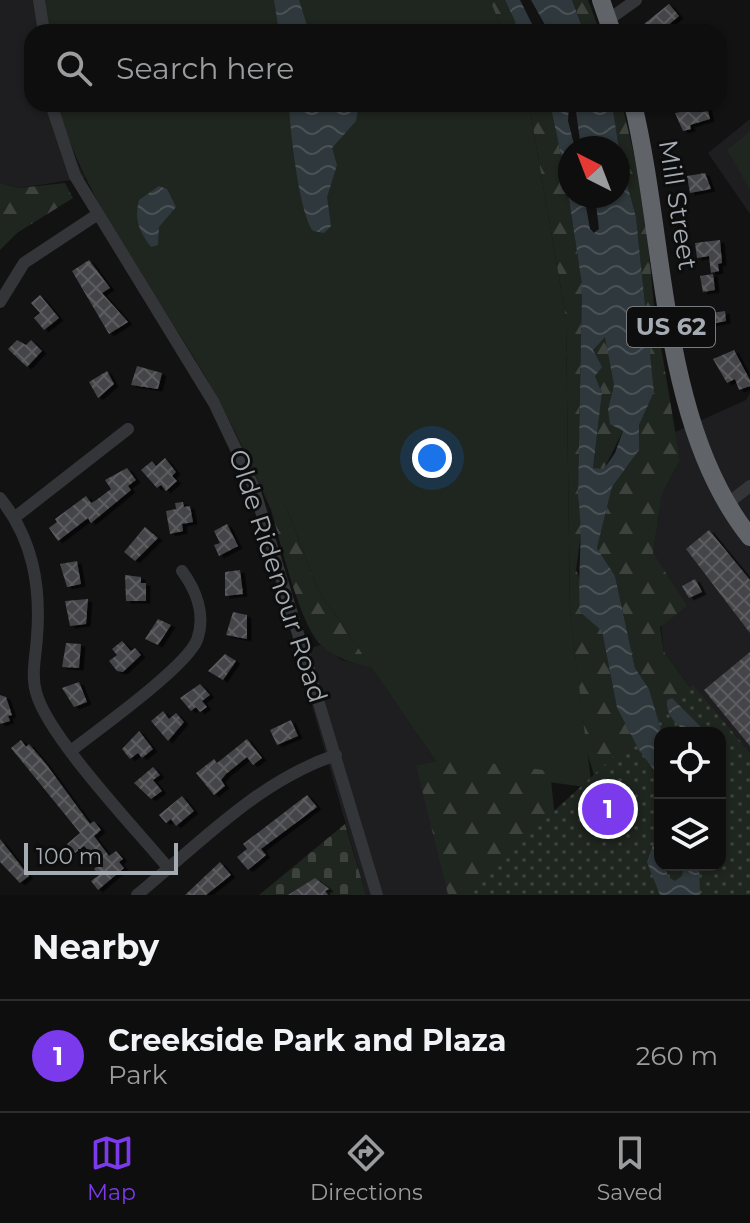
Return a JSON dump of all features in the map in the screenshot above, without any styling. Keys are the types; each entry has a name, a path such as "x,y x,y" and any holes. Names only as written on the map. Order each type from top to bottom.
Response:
{"highway":[{"path":"601,0 609,24"},
{"name":"Mill Street","path":"635,112 650,178 667,304 686,400 698,439 727,504 750,537"}],"street":[{"path":"39,0 43,24"},
{"path":"612,24 636,0"},
{"name":"Olde Ridenour Road","path":"53,112 65,154 231,434 258,499 377,895"},
{"path":"0,302 24,263 98,214"},
{"path":"14,518 128,429"},
{"path":"727,504 750,486"},
{"path":"0,498 14,518 31,555 40,604 35,689 52,726 169,869"},
{"path":"72,750 167,672 197,641 199,606 194,587 182,571"},
{"path":"137,895 271,785 301,766 336,755"}],"shaded area":[{"path":"0,0 45,0 47,24 24,24 24,112 59,112 70,149 85,178 19,188 0,183"},
{"path":"750,119 750,214 708,153"},
{"path":"750,393 750,753 693,684 690,687 664,652 653,553 662,494 680,460 675,432 746,400"},
{"path":"321,645 342,660 372,668 436,761 417,765 448,895 366,895 297,653"}],"green space":[{"path":"45,0 490,0 500,24 47,24"},
{"path":"490,0 505,0 516,24 500,24"},
{"path":"572,0 588,0 597,24 581,24"},
{"path":"60,112 530,112 566,318 570,612 592,788 440,767 318,590 286,506 278,502 271,510 215,394 103,211"},
{"path":"530,112 552,112 558,141 558,208 570,208 582,285 578,497 582,525 576,570 602,631 617,708 639,750 601,798 587,752 570,612 566,318"},
{"path":"613,112 624,112 630,136 617,136"},
{"path":"750,131 750,190 727,150"},
{"path":"630,138 643,193 654,305 680,460 662,494 653,553 687,606 660,627 664,652 719,727 707,727 667,709 663,727 660,727 649,689 635,668 615,576 597,548 612,487 639,450 639,425 654,392 636,217 630,195"},
{"path":"0,183 19,188 65,183 73,198 17,233 0,250"},
{"path":"606,336 614,385 608,409 623,431 604,469 593,468 602,393 595,376 593,351 596,343"},
{"path":"278,501 286,506 318,590 372,668 333,654 313,634 298,601 271,510"},
{"path":"693,684 750,753 750,895 462,895"},
{"path":"453,758 550,771 556,828 593,895 448,895 416,765"},
{"path":"345,824 366,895 259,895"}],"water":[{"path":"274,0 299,0 306,24 278,24"},
{"path":"505,0 520,0 532,24 516,24"},
{"path":"531,0 572,0 581,24 544,24"},
{"path":"290,112 358,112 356,121 332,148 337,165 327,197 331,226 324,233 313,231 308,221 293,151"},
{"path":"552,112 569,112 572,136 558,136 558,141"},
{"path":"576,112 613,112 617,136 579,136"},
{"path":"159,186 167,189 176,207 159,227 158,245 151,247 143,236 137,214 139,200"},
{"path":"630,195 636,217 654,392 639,425 639,450 612,487 597,548 615,576 635,668 649,689 660,727 654,727 654,770 639,750 617,708 602,631 580,612 578,497 582,285 570,208 586,208 590,229 594,233 599,229 596,208 630,208","holes":["605,337 614,385 608,409 610,424 623,431 615,453 604,469 593,468 602,393 595,376 602,367 593,350"]},
{"path":"672,698 701,727 681,727 670,715 667,700"},
{"path":"653,845 654,871 666,871 668,877 675,881 683,871 699,871 700,895 660,895 647,862"}],"building":[{"path":"669,4 679,16 670,24 644,24"},
{"path":"708,112 710,119 690,125 691,129 683,131 675,113"},
{"path":"705,173 711,189 690,193 687,176"},
{"path":"720,240 722,263 718,264 719,271 711,273 709,256 697,258 695,243"},
{"path":"89,260 110,288 102,293 128,322 109,334 72,271"},
{"path":"713,274 715,290 703,292 700,276"},
{"path":"40,295 59,318 44,330 34,318 40,313 31,303"},
{"path":"725,311 726,321 706,325 707,330 694,332 691,316"},
{"path":"17,340 26,345 31,340 42,351 27,367 8,349"},
{"path":"734,350 750,380 750,386 739,390 735,379 727,383 713,359"},
{"path":"137,366 162,373 158,389 131,385"},
{"path":"107,371 114,384 98,398 89,382"},
{"path":"165,458 176,472 172,476 177,481 166,491 161,485 157,488 141,470 152,461 156,466"},
{"path":"127,468 136,480 128,486 131,490 91,523 88,518 58,541 49,528 57,522 55,519 86,496 91,503 95,501 111,489 105,480"},
{"path":"183,502 184,507 190,506 193,522 182,524 183,531 170,534 166,511 176,509 175,503"},
{"path":"227,524 238,546 219,556 214,545 220,543 214,531"},
{"path":"145,527 158,538 135,561 124,552"},
{"path":"709,530 750,580 750,633 686,549"},
{"path":"77,561 81,584 67,587 60,564"},
{"path":"240,570 243,594 225,596 225,572"},
{"path":"125,575 141,577 141,583 146,583 146,601 126,601"},
{"path":"695,579 702,592 689,598 682,586"},
{"path":"88,599 86,624 70,626 65,601"},
{"path":"233,612 247,615 247,639 226,635"},
{"path":"158,619 171,625 158,645 145,639"},
{"path":"122,641 131,651 135,648 141,655 123,672 117,671 109,661 117,655 112,649"},
{"path":"66,643 81,644 79,668 62,667"},
{"path":"750,652 750,746 704,690"},
{"path":"225,654 236,661 223,680 208,671"},
{"path":"79,682 87,702 74,707 62,688"},
{"path":"200,684 210,695 202,701 207,707 200,712 196,707 191,711 180,698"},
{"path":"0,695 6,697 12,715 8,716 10,721 0,724"},
{"path":"163,711 169,719 176,713 184,722 168,741 151,721"},
{"path":"291,720 298,736 277,745 270,730"},
{"path":"139,731 153,749 142,758 138,753 130,759 122,749"},
{"path":"247,739 262,758 253,765 247,757 226,774 221,780 225,786 214,795 196,773 214,759 217,763"},
{"path":"21,740 26,747 29,744 46,764 90,824 94,821 101,830 94,836 109,856 116,851 123,859 119,862 124,868 98,890 91,881 99,875 94,869 100,863 84,846 75,853 67,844 80,833 11,748"},
{"path":"153,767 160,775 153,780 162,791 151,799 134,783"},
{"path":"307,795 317,807 261,849 266,855 248,870 237,857 247,849 243,844"},
{"path":"182,796 194,811 176,826 171,819 166,823 159,815"},
{"path":"0,839 29,876 20,883 0,862"},
{"path":"220,862 231,875 206,895 185,895"},
{"path":"315,878 329,889 325,891 328,895 288,895"}],"place":[{"name":"Creekside Park and Plaza","path":"608,809"}]}
